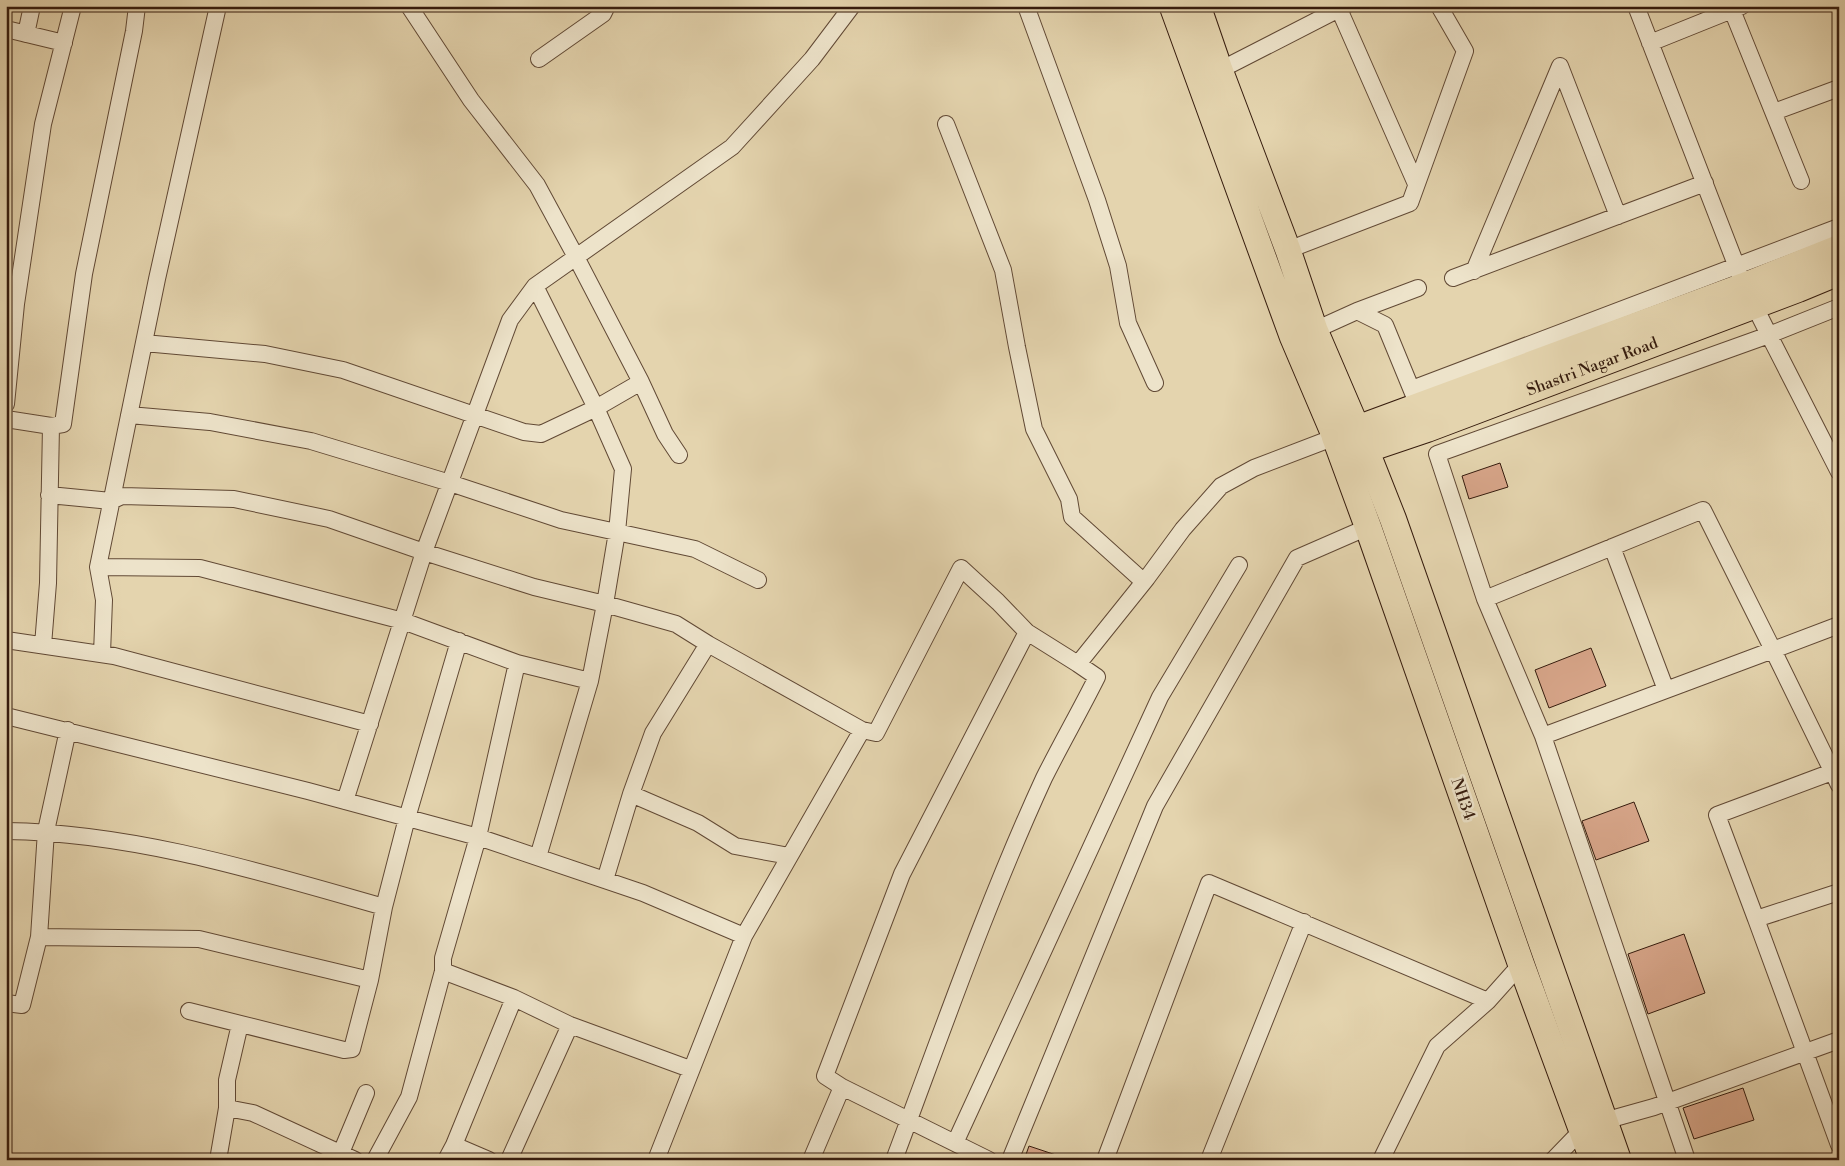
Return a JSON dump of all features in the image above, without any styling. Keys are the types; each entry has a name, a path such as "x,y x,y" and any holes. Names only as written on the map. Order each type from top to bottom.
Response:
{"highway":[{"path":"1745,285 1839,248"},
{"name":"Shastri Nagar Road","path":"1350,443 1419,408 1745,285 1839,272"},
{"name":"NH34","path":"1350,443 1368,527 1521,964 1593,1125 1618,1160"},
{"name":"NH34","path":"1350,443 1393,519 1510,852 1593,1125 1593,1160"},
{"path":"1411,651 1436,643"},
{"path":"1449,760 1474,750"},
{"path":"1485,862 1510,852"}],"main road":[{"path":"1172,6 1292,336 1350,443"},
{"path":"1198,6 1220,70 1288,250 1350,443"}],"street":[{"path":"26,34 32,6"},
{"path":"6,404 16,304 43,124 73,6"},
{"path":"6,419 51,426 63,424 84,274 138,6"},
{"path":"102,654 104,600 98,567 144,343 218,6"},
{"path":"409,6 471,100 537,185 641,382 665,434 679,454"},
{"path":"539,59 603,14 607,6"},
{"path":"345,801 424,552 510,320 535,286 732,147 812,59 852,6"},
{"path":"1026,6 1097,200 1118,266 1128,323 1155,383"},
{"path":"1288,250 1410,203 1465,51 1439,6"},
{"path":"1636,6 1745,285 1839,472"},
{"path":"1220,70 1342,8 1416,184"},
{"path":"1650,43 1708,12 1737,8 1801,181"},
{"path":"6,29 64,43"},
{"path":"1474,271 1560,66 1618,216"},
{"path":"1774,112 1839,88"},
{"path":"946,124 1003,270 1034,429 1069,499 1072,517 1144,582"},
{"path":"1453,278 1705,183"},
{"path":"1419,408 1745,285 1839,227"},
{"path":"535,286 596,408 623,469 617,532 590,680 538,857"},
{"path":"1315,330 1357,311 1418,288"},
{"path":"1437,454 1839,307"},
{"path":"1357,311 1385,325 1437,454 1485,599 1543,736 1687,1160"},
{"path":"144,343 265,354 343,370 524,432 542,434 596,408 641,382"},
{"path":"129,415 210,422 311,441 450,483 561,520 695,549 758,580"},
{"path":"43,645 48,583 51,426"},
{"path":"1078,664 1144,582 1183,529 1221,486 1254,468 1350,443"},
{"path":"49,495 111,501 122,496 234,499 329,519 534,587 676,624 708,644 862,730 876,733 961,568 1027,632 1097,677 1045,778 978,935 894,1160"},
{"path":"1485,599 1703,510 1836,778 1717,815 1839,1145"},
{"path":"1010,1160 1155,806 1297,558 1368,527"},
{"path":"1612,547 1666,690"},
{"path":"955,1143 1160,697 1239,565"},
{"path":"98,567 200,568 403,621 518,663 590,680"},
{"path":"1543,736 1839,625"},
{"path":"989,1160 842,1087 825,1076 902,874 1027,632"},
{"path":"6,640 102,654 370,724"},
{"path":"189,1011 344,1050 352,1049 370,980 384,907 407,818 458,641"},
{"path":"605,880 631,794 653,733 708,644"},
{"path":"375,1160 409,1097 443,971 443,958 478,837 518,663"},
{"path":"6,716 345,801 478,837 642,892 744,936"},
{"path":"6,1003 22,1005 39,937 46,831 68,730"},
{"path":"656,1160 690,1069 744,936 862,730"},
{"path":"631,794 698,823 735,846 789,856"},
{"path":"6,831 46,831 116,840 240,866 384,907"},
{"path":"1105,1160 1209,883 1488,1000"},
{"path":"1756,919 1839,892"},
{"path":"1209,1160 1304,922"},
{"path":"39,937 199,939 370,980"},
{"path":"1381,1160 1437,1046 1488,1000 1521,964"},
{"path":"443,971 514,998 570,1025 690,1069"},
{"path":"446,1160 514,998"},
{"path":"218,1160 227,1108 227,1080 240,1024"},
{"path":"509,1160 570,1025"},
{"path":"1553,1160 1593,1125 1666,1102 1839,1040"},
{"path":"811,1160 842,1087"},
{"path":"227,1108 253,1113 345,1157 366,1093"},
{"path":"454,1144 489,1160"}],"building":[{"path":"1500,463 1508,487 1469,499 1462,476"},
{"path":"1591,648 1606,686 1549,708 1535,670"},
{"path":"1634,802 1649,841 1596,860 1582,821"},
{"path":"1684,934 1705,993 1648,1014 1628,954"},
{"path":"1743,1088 1754,1120 1694,1139 1683,1108"},
{"path":"1029,1146 1062,1157 1062,1160 1024,1160"}]}
